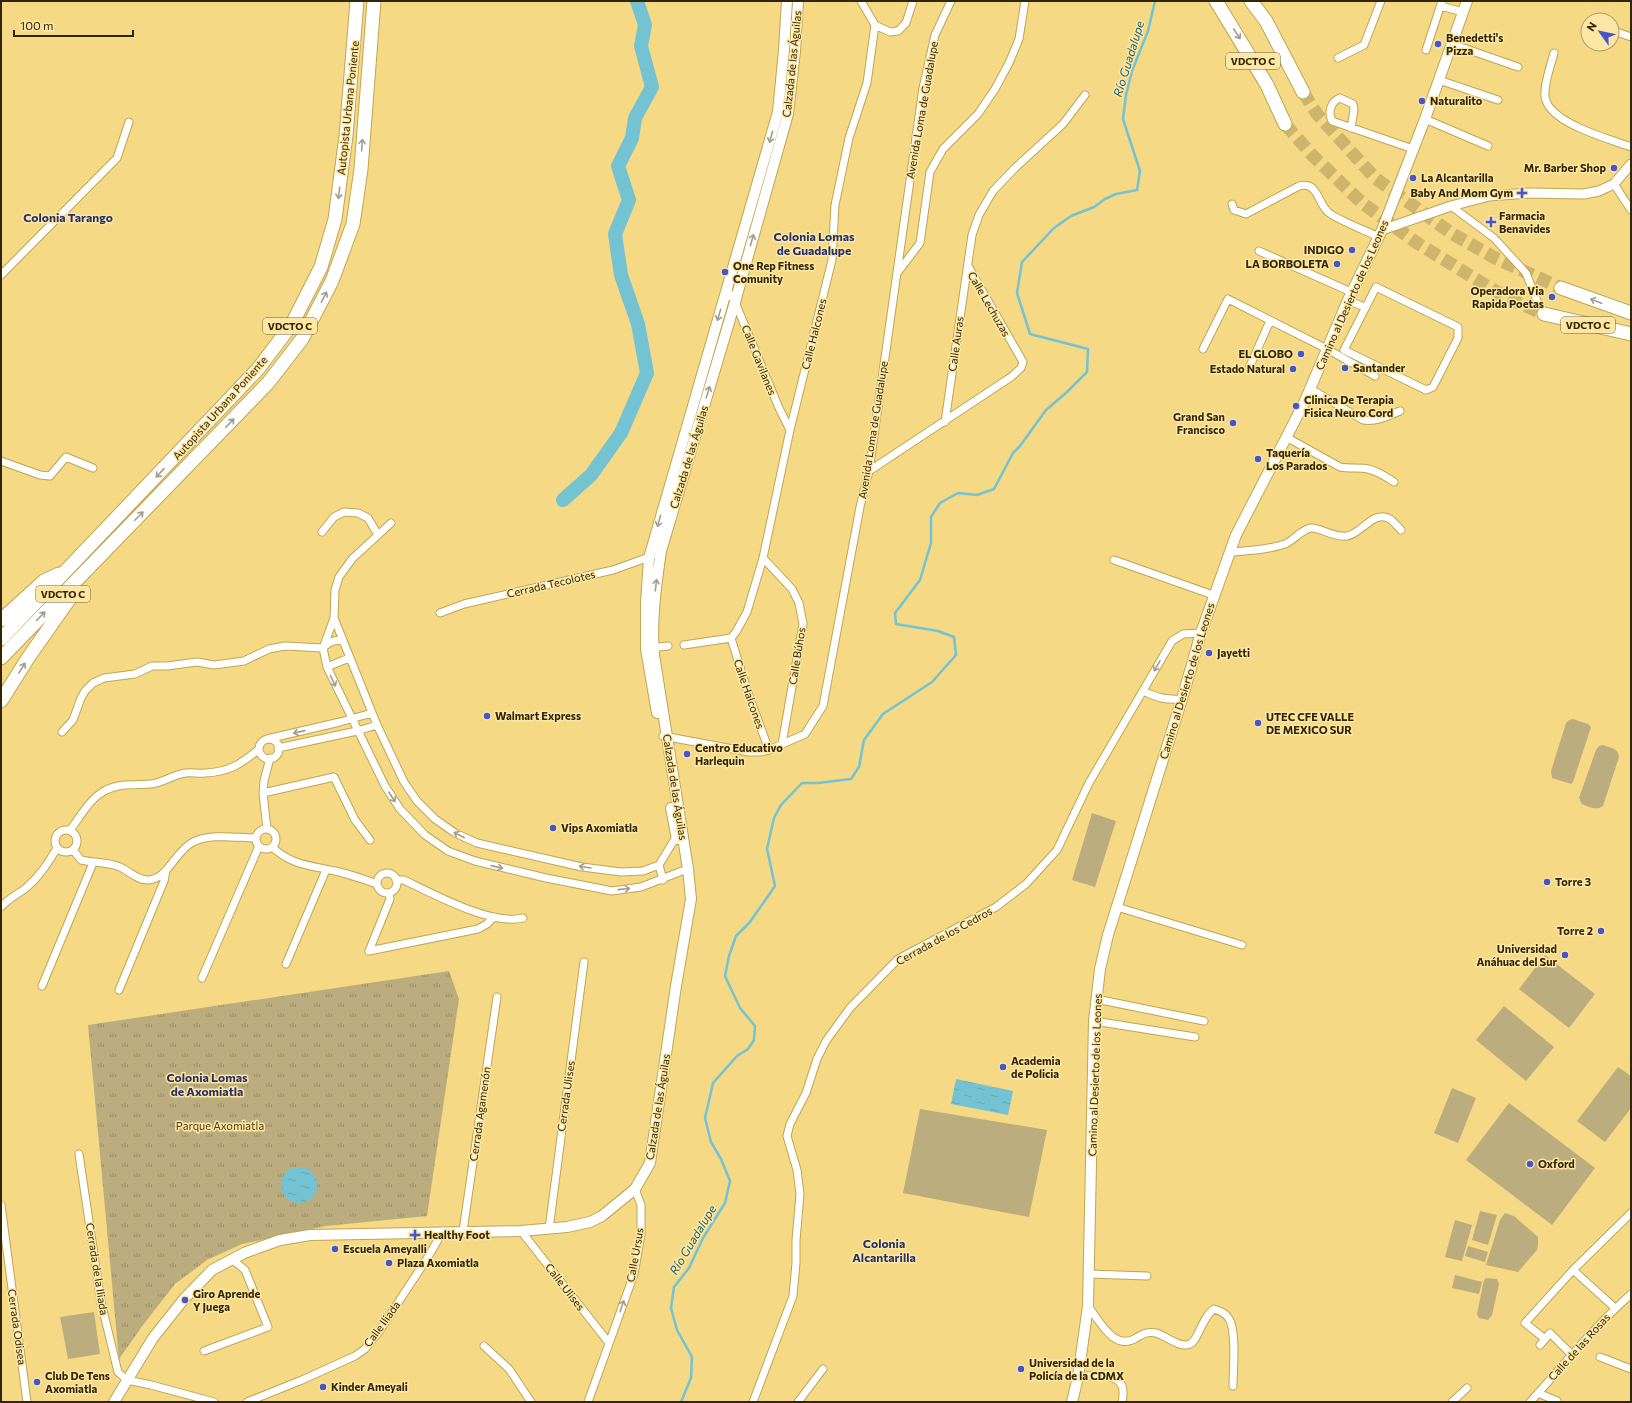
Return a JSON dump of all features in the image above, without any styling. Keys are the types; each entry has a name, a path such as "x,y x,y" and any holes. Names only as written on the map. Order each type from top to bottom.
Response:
{"highway":[{"name":"Autopista Urbana Poniente","path":"64,573 258,369 295,317 321,267 336,219 346,136 357,1"},
{"name":"Autopista Urbana Poniente","path":"112,543 268,383 302,339 332,281 353,224 360,169 374,1"},
{"name":"VDCTO C","path":"1216,1 1267,85 1285,124"},
{"name":"VDCTO C","path":"1250,1 1266,22 1303,92"},
{"name":"VDCTO C","path":"1561,288 1631,313"},
{"name":"VDCTO C","path":"1541,309 1631,334"},
{"path":"1,701 62,608 112,543"},
{"name":"VDCTO C","path":"1,658 112,543"},
{"path":"1,620 44,581 64,573"},
{"name":"VDCTO C","path":"1,639 64,573"}],"main road":[{"name":"Calzada de las Águilas","path":"114,1402 153,1338 168,1318 212,1270 232,1259 280,1240 310,1235 549,1229 590,1222 613,1208 635,1189 650,1163 686,920 691,899 688,869 664,736 653,694 646,602 649,558 778,112 787,1"},
{"name":"Calzada de las Águilas","path":"649,648 661,551 735,302 788,114 795,51 798,1"},
{"name":"Camino al Desierto de los Leones","path":"1072,1402 1078,1376 1088,1306 1094,1021 1100,968 1108,935 1213,595 1236,535 1310,389 1350,296 1381,233 1439,80 1467,1"},
{"name":"Calzada de las Águilas","path":"664,736 673,825 682,871 686,920"}],"street":[{"path":"863,3 875,25 890,32 898,31 906,23 913,1"},
{"name":"Avenida Loma de Guadalupe","path":"664,736 750,752 760,752 769,750 805,734 823,706 868,471 898,272 907,195 923,88 935,35 951,1"},
{"path":"898,272 920,243 930,172 943,149 978,114 996,89 1019,39 1025,1"},
{"path":"1338,58 1364,45 1381,1"},
{"path":"1426,50 1441,3 1463,12"},
{"name":"Calle Halcones","path":"769,750 749,696 731,638 747,612 763,558 790,430 832,260 835,206 849,138 867,83 875,25"},
{"path":"1620,33 1631,37"},
{"path":"1452,44 1518,67"},
{"path":"1554,53 1544,92 1550,109 1580,128 1631,147"},
{"path":"1439,80 1498,100"},
{"name":"Calle Lechuzas","path":"868,471 945,422 1011,377 1021,368 1023,362 967,266 972,235 979,215 993,191 1015,168 1063,124 1085,95"},
{"path":"1424,119 1488,146"},
{"path":"1,275 117,158 129,122"},
{"path":"1351,128 1413,149"},
{"path":"1232,204 1234,210 1246,214 1299,186 1308,184 1313,187 1328,212 1381,233 1451,206 1489,196 1528,193 1584,194 1599,191 1614,184 1631,164"},
{"path":"1614,184 1631,210"},
{"path":"1451,206 1494,238 1526,273 1541,309"},
{"path":"1259,251 1350,296 1364,307"},
{"name":"Calle Auras","path":"945,422 967,266"},
{"path":"1378,287 1458,327 1458,338 1432,387 1426,390 1345,352 1344,347 1364,307 1374,288 1378,287"},
{"name":"Calle Gavilanes","path":"727,290 735,302 779,408 790,430"},
{"path":"1203,349 1228,299 1327,349 1376,376"},
{"path":"1249,368 1270,321"},
{"path":"1310,389 1363,420 1371,421 1379,419 1400,410"},
{"path":"1286,437 1340,467 1347,469 1368,468 1394,482"},
{"path":"1,461 40,475 50,476 66,457 93,468"},
{"path":"322,532 334,517 344,512 358,513 368,518 378,535"},
{"path":"1230,552 1249,551 1285,544 1303,531 1313,528 1337,536 1352,535 1371,521 1381,517 1390,519 1401,530"},
{"path":"391,523 352,559 339,577 335,590 334,618 323,648 327,667 357,731 385,786 400,809 425,835 448,851 475,861 546,878 612,890 641,888 682,871"},
{"name":"Cerrada Tecolotes","path":"440,613 464,604 613,570 649,558 661,551"},
{"name":"Calle Búhos","path":"763,558 792,588 799,603 803,624 782,744"},
{"path":"1114,560 1213,595"},
{"path":"334,618 377,725 404,782 434,819 455,833 477,843 582,867 621,872 643,871 659,865 666,856 676,837"},
{"name":"Cerrada de los Cedros","path":"753,1402 793,1296 800,1194 797,1170 787,1136 790,1124 806,1093 817,1059 826,1041 850,1008 898,959 996,907 1026,884 1057,850 1089,783 1172,641 1183,634 1201,633"},
{"path":"684,644 731,638"},
{"path":"62,732 73,720 85,691 93,683 104,678 135,674 152,666 167,666 197,662 214,664 244,661 269,649 285,646 323,648 329,642 336,640 343,641"},
{"path":"649,648 668,646"},
{"path":"327,667 349,658"},
{"path":"1143,691 1157,698 1166,700 1182,698"},
{"path":"70,830 77,839 76,847 73,850 64,852 57,848 55,844 56,836 62,831 70,830 92,800 106,790 124,785 154,784 186,773 224,771 241,764 259,749 261,742 267,739 372,713"},
{"path":"340,722 343,734"},
{"path":"278,748 357,731 377,725"},
{"path":"259,749 264,757 270,758 276,755 278,748 275,741 267,739"},
{"path":"267,829 263,793 264,781 270,758"},
{"path":"263,793 334,777 355,820 370,840"},
{"path":"256,838 260,831 267,829 275,835 276,841 272,847 266,849 259,846"},
{"path":"73,850 81,860 93,863 106,863 121,867 134,876 146,880 158,878 166,871 177,855 193,842 212,837 256,838"},
{"path":"202,978 259,846 256,838"},
{"path":"272,847 280,854 297,863 334,871 377,884"},
{"path":"1,907 43,871 57,848"},
{"path":"42,986 93,863"},
{"path":"659,865 663,880"},
{"path":"286,964 326,870"},
{"path":"119,990 164,881 166,871"},
{"path":"385,873 394,876 396,880 396,888 389,893 380,890 377,884 378,879 385,873"},
{"path":"396,880 404,880 452,902 494,917 517,919 523,918"},
{"path":"389,893 390,899 369,951 478,929 487,924 494,917"},
{"path":"1117,907 1242,945"},
{"name":"Cerrada Ulises","path":"549,1229 584,962"},
{"name":"Cerrada Agamenón","path":"463,1231 497,997"},
{"path":"1096,999 1204,1021"},
{"path":"1094,1021 1195,1038"},
{"name":"Cerrada de la Iliada","path":"79,1154 101,1302 106,1326 118,1372 127,1380"},
{"name":"Calle Ursus","path":"588,1402 634,1274 641,1235 641,1204 635,1189"},
{"name":"Cerrada Odisea","path":"1,1205 27,1402"},
{"path":"1545,1339 1525,1324 1573,1270 1631,1213"},
{"name":"Calle Ulises","path":"521,1230 609,1343"},
{"name":"Calle Iliada","path":"247,1402 335,1365 355,1356 365,1349 428,1257 443,1231"},
{"path":"204,1351 268,1327 245,1270 232,1259"},
{"path":"1573,1270 1615,1308"},
{"path":"1089,1274 1146,1276"},
{"name":"Calle de las Rosas","path":"1530,1402 1571,1354 1615,1308 1631,1294"},
{"path":"1088,1306 1110,1336 1119,1341 1127,1342 1148,1332 1157,1333 1173,1342 1184,1345 1195,1341 1208,1313 1214,1310 1222,1311 1229,1318 1233,1330 1232,1386"},
{"path":"1540,1345 1550,1333 1571,1354"},
{"path":"484,1346 509,1369 531,1402"},
{"path":"1600,1357 1631,1369"},
{"path":"798,1402 823,1369"},
{"path":"1078,1376 1102,1376 1116,1380 1122,1385 1122,1402"},
{"path":"127,1380 214,1402"},
{"path":"1452,1402 1467,1388"},
{"path":"1538,1393 1557,1401"}],"green space":[{"path":"1573,719 1588,724 1591,727 1573,782 1571,784 1552,778 1551,771 1566,723"},
{"path":"1603,745 1616,750 1619,757 1603,806 1593,808 1582,804 1579,798 1596,750 1599,746"},
{"path":"1092,813 1116,821 1095,887 1072,880"},
{"path":"1545,955 1595,994 1569,1028 1519,989"},
{"name":"Parque Axomiatla","path":"449,971 459,999 427,1216 326,1226 242,1244 207,1260 175,1284 119,1359 88,1025"},
{"path":"1504,1006 1554,1047 1526,1081 1476,1040"},
{"name":"Oxford","path":"1618,1067 1631,1076 1631,1108 1605,1142 1577,1121"},
{"path":"1452,1088 1476,1098 1458,1143 1434,1133"},
{"name":"Oxford","path":"1509,1103 1595,1168 1552,1225 1466,1160"},
{"path":"920,1109 1047,1130 1029,1217 903,1193"},
{"path":"1480,1211 1497,1215 1488,1245 1472,1240"},
{"path":"1505,1213 1514,1216 1538,1237 1537,1250 1518,1272 1486,1265 1500,1220"},
{"path":"1455,1220 1472,1225 1462,1261 1445,1257"},
{"path":"1468,1246 1488,1252 1485,1262 1465,1256"},
{"path":"1455,1275 1482,1282 1479,1294 1452,1288"},
{"path":"1486,1278 1497,1279 1499,1284 1492,1315 1488,1320 1479,1318 1477,1314 1484,1280"},
{"path":"94,1312 100,1354 68,1359 60,1317"}],"water":[{"path":"956,1079 1013,1091 1008,1115 951,1104"},
{"path":"303,1167 312,1172 316,1178 316,1192 312,1198 303,1203 295,1203 286,1198 282,1192 281,1181 286,1172 292,1168"}],"waterway":[{"path":"563,500 591,475 621,433 647,373 638,324 621,275 615,234 629,200 618,166 632,138 635,118 652,87 641,46 645,25 637,1"},
{"name":"Río Guadalupe","path":"681,1402 691,1378 692,1357 677,1330 671,1308 674,1287 689,1268 703,1238 725,1203 730,1181 721,1159 711,1142 705,1118 713,1083 737,1056 748,1049 754,1040 755,1026 740,1008 725,976 729,956 736,936 750,922 775,886 767,849 774,818 781,805 802,783 818,783 851,779 859,767 864,740 883,714 932,682 956,655 954,637 938,631 896,624 895,613 920,580 931,543 931,517 940,503 958,493 977,495 994,489 1013,453 1020,446 1046,410 1087,372 1088,349 1030,334 1017,293 1022,262 1054,228 1071,216 1094,207 1105,199 1116,194 1137,190 1140,171 1123,119 1126,95 1132,71 1148,31 1155,1"}],"tunnel":[{"path":"1303,92 1317,114 1375,178 1451,233 1495,258 1561,288"},
{"path":"1285,124 1313,156 1361,202 1417,243 1505,297 1544,314"}],"place":[{"name":"Benedetti's Pizza","path":"1438,44"},
{"name":"Naturalito","path":"1422,101"},
{"name":"Mr. Barber Shop","path":"1614,168"},
{"name":"La Alcantarilla","path":"1413,178"},
{"name":"Baby And Mom Gym","path":"1522,193"},
{"name":"Farmacia Benavides","path":"1491,222"},
{"name":"INDIGO","path":"1352,250"},
{"name":"LA BORBOLETA","path":"1337,264"},
{"name":"One Rep Fitness Comunity","path":"725,272"},
{"name":"Operadora Via Rapida Poetas","path":"1552,297"},
{"name":"EL GLOBO","path":"1301,354"},
{"name":"Santander","path":"1345,368"},
{"name":"Estado Natural","path":"1293,369"},
{"name":"Clinica De Terapia Fisica Neuro Cord","path":"1296,406"},
{"name":"Grand San Francisco","path":"1233,423"},
{"name":"Taquería Los Parados","path":"1258,459"},
{"name":"Jayetti","path":"1209,653"},
{"name":"Walmart Express","path":"487,716"},
{"name":"UTEC CFE VALLE DE MEXICO SUR","path":"1258,723"},
{"name":"Centro Educativo Harlequin","path":"687,754"},
{"name":"Vips Axomiatla","path":"553,828"},
{"name":"Torre 3","path":"1547,882"},
{"name":"Torre 2","path":"1601,931"},
{"name":"Universidad Anáhuac del Sur","path":"1565,955"},
{"name":"Academia de Policia","path":"1003,1067"},
{"name":"Oxford","path":"1530,1164"},
{"name":"Healthy Foot","path":"415,1235"},
{"name":"Escuela Ameyalli","path":"335,1249"},
{"name":"Plaza Axomiatla","path":"389,1263"},
{"name":"Giro Aprende Y Juega","path":"185,1300"},
{"name":"Universidad de la Policía de la CDMX","path":"1021,1369"},
{"name":"Club De Tens Axomiatla","path":"37,1382"},
{"name":"Kinder Ameyali","path":"323,1387"}],"district":[{"name":"Colonia Tarango","path":"68,218"},
{"name":"Colonia Lomas de Guadalupe","path":"814,244"},
{"name":"Colonia Lomas de Axomiatla","path":"207,1085"},
{"name":"Colonia Alcantarilla","path":"884,1251"}]}
